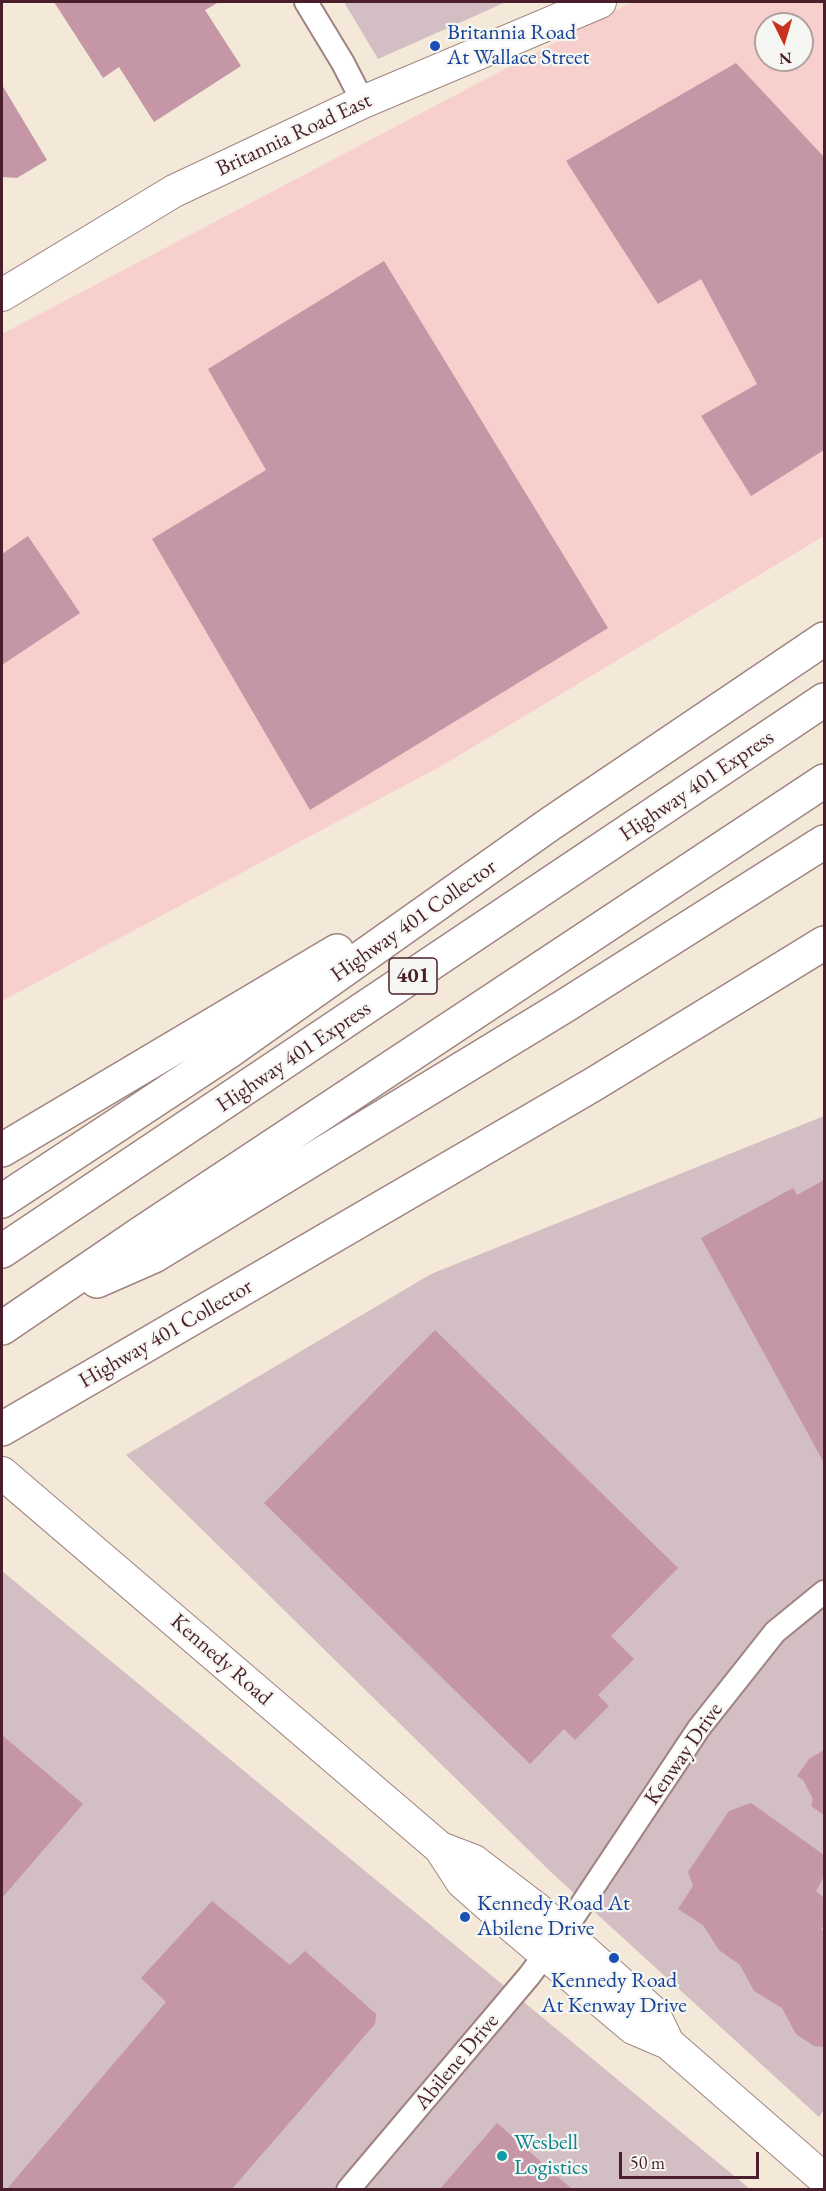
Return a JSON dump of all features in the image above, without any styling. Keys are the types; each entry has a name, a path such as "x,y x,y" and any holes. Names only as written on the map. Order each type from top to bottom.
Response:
{"highway":[{"name":"Highway 401 Collector","path":"2,1201 228,1052 550,824 825,639"},
{"name":"Highway 401 Express","path":"2,1251 825,700"},
{"path":"2,1328 825,781"},
{"path":"2,1150 550,824"},
{"path":"32,1308 154,1256 543,1020 825,842"},
{"name":"Highway 401 Collector","path":"2,1429 594,1084 816,951"}],"main road":[{"name":"Britannia Road East","path":"2,295 174,190 363,102 600,2"},
{"name":"Kennedy Road","path":"2,1473 440,1848 474,1861 537,1910 554,1943 653,2012 668,2043 825,2179"}],"street":[{"path":"306,2 343,63 363,102"},
{"name":"Kenway Drive","path":"554,1943 699,1728 775,1632 825,1592"},
{"name":"Abilene Drive","path":"348,2190 529,1976 554,1943"}],"shaded area":[{"path":"344,2 506,2 378,59"},
{"path":"632,2 824,2 824,536 443,765 2,1001 2,334"},
{"path":"824,1116 824,2110 819,2117 553,1874 126,1455 431,1274"},
{"path":"2,1571 750,2189 2,2189"}],"building":[{"path":"54,2 219,2 205,10 241,66 154,122 119,67 103,78"},
{"path":"736,63 824,157 824,450 751,496 701,416 757,384 701,279 658,304 566,161"},
{"path":"2,85 47,160 17,178 2,177"},
{"path":"384,261 608,628 310,810 152,539 266,470 208,369"},
{"path":"28,536 80,613 2,665 2,554"},
{"path":"824,1180 824,1463 701,1238 793,1188 797,1195"},
{"path":"435,1330 678,1568 611,1636 634,1659 598,1695 609,1706 575,1740 564,1729 530,1764 264,1503"},
{"path":"2,1735 83,1804 2,1898"},
{"path":"824,1750 824,1815 811,1806 813,1799 803,1780 797,1776 809,1759"},
{"path":"751,1803 824,1855 824,1876 816,1891 824,1898 824,1925 821,1929 824,1931 824,2047 814,2046 796,2034 782,2008 754,1991 740,1965 719,1950 703,1925 678,1909 693,1886 688,1872 729,1811"},
{"path":"212,1901 290,1965 305,1951 376,2014 375,2024 231,2190 6,2190 166,2002 141,1978"},
{"name":"Wesbell Logistics","path":"497,2123 573,2190 439,2190"}],"place":[{"name":"Britannia Road At Wallace Street","path":"435,46"},
{"name":"Kennedy Road At Abilene Drive","path":"465,1917"},
{"name":"Kennedy Road At Kenway Drive","path":"614,1958"},
{"name":"Wesbell Logistics","path":"502,2156"}]}
